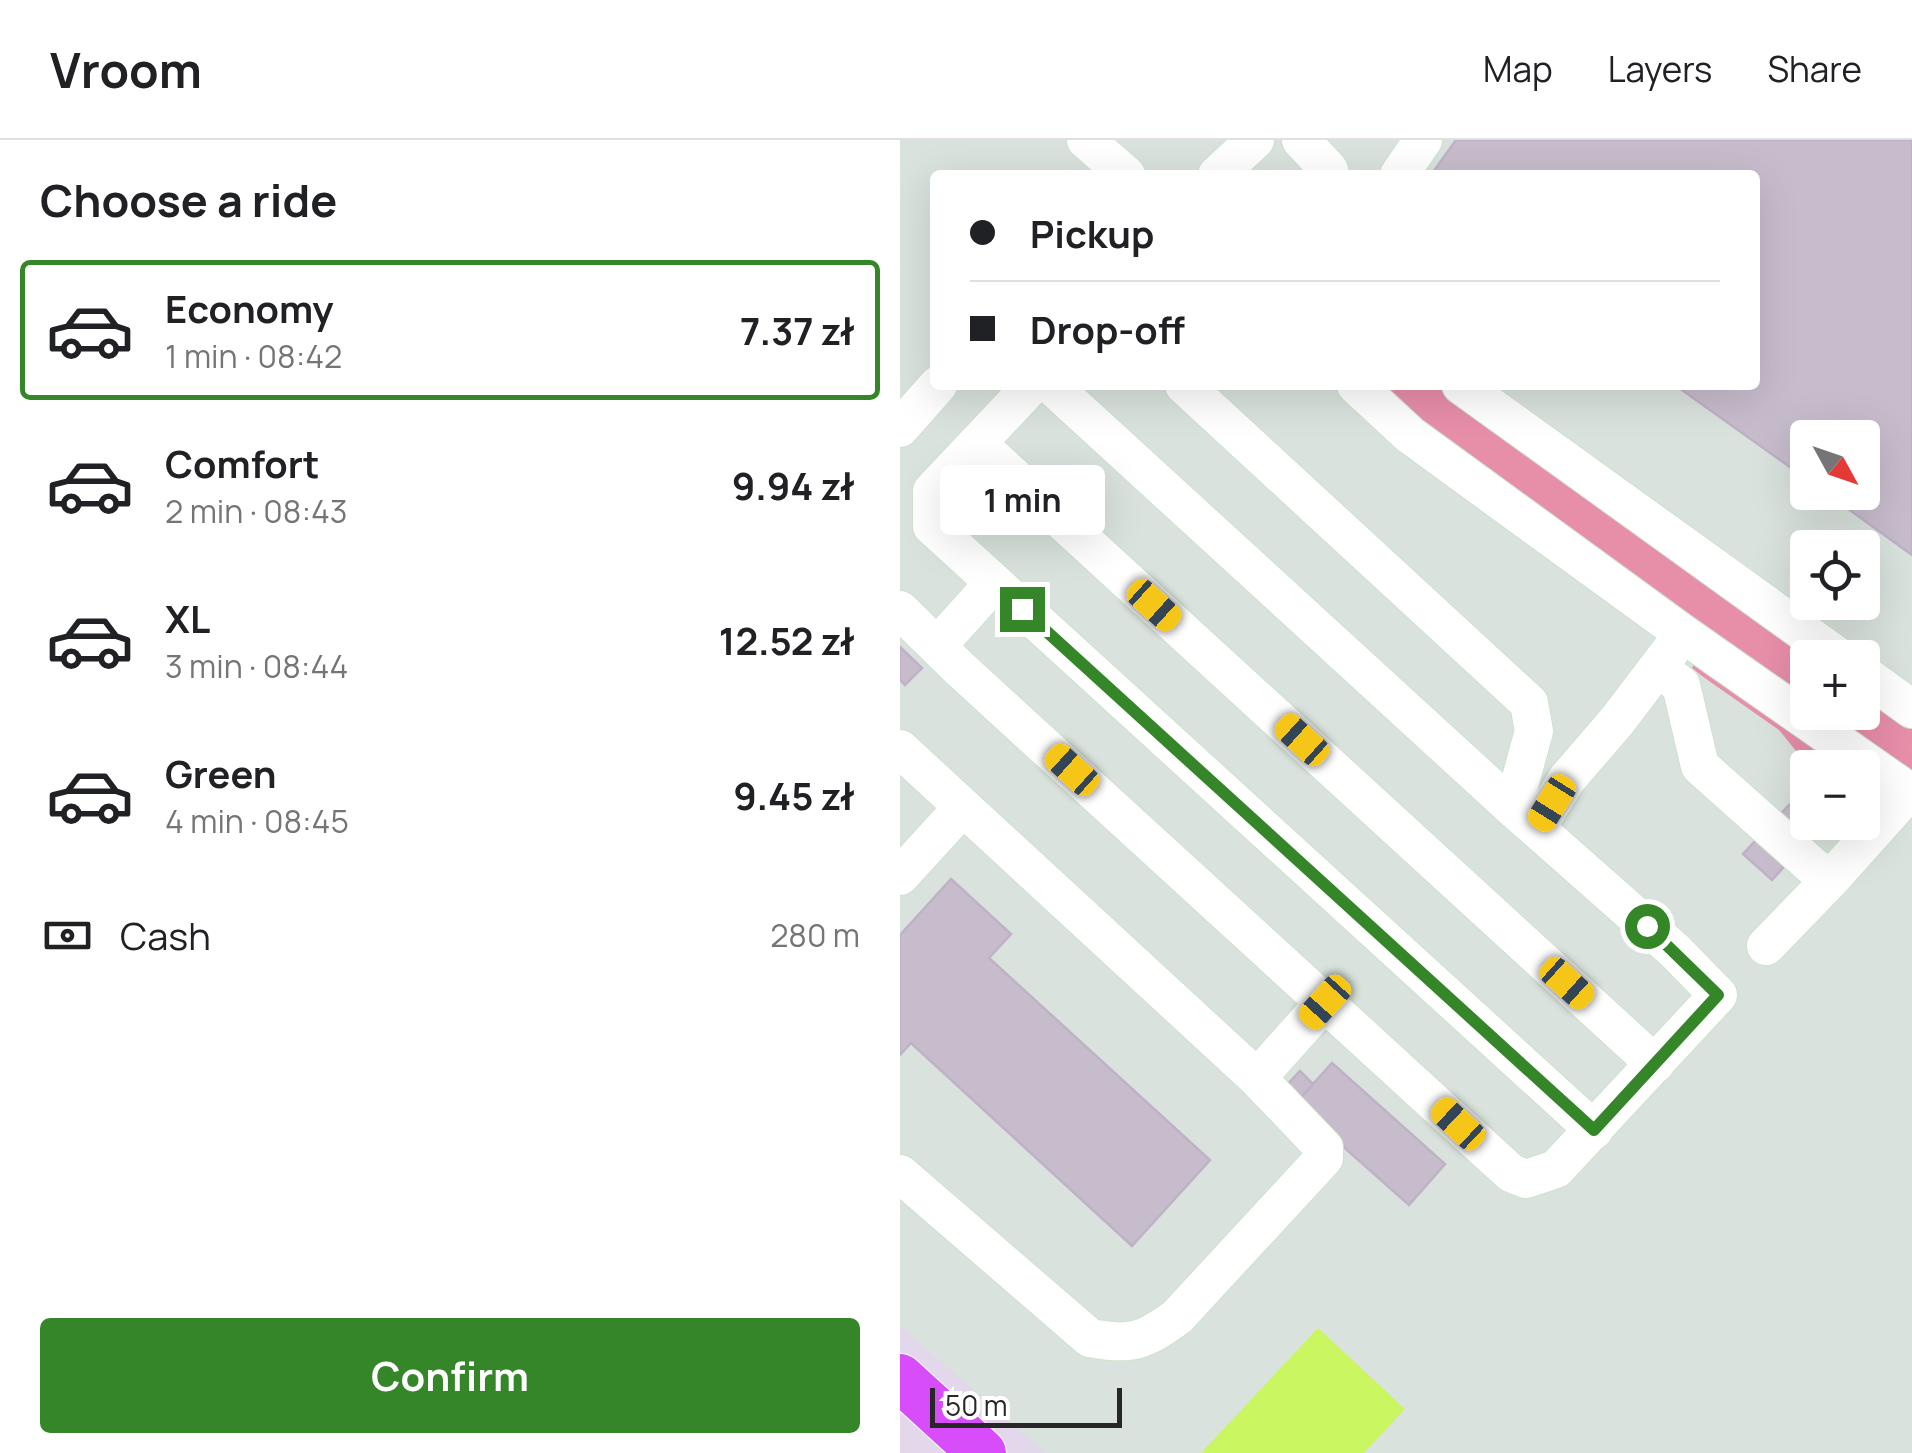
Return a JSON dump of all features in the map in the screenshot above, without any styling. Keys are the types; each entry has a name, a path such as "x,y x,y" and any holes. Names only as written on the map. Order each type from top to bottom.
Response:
{"main road":[{"path":"900,1378 982,1453"}],"street":[{"path":"1086,140 1119,170"},
{"path":"1222,170 1255,140"},
{"path":"1301,140 1329,170"},
{"path":"1402,170 1423,140"},
{"path":"900,428 934,390"},
{"path":"1027,390 932,491 932,526 1594,1130"},
{"path":"900,610 1511,1172 1526,1180 1556,1169 1718,995 1675,951 1056,390"},
{"path":"1189,390 1529,704 1534,731 1525,818"},
{"path":"1361,390 1410,435 1910,793 1766,946"},
{"path":"1469,390 1815,640"},
{"path":"978,443 1655,1064"},
{"path":"937,646 994,583"},
{"path":"1525,818 1568,778 1617,721 1682,633"},
{"path":"1658,668 1681,685 1700,766 1829,882"},
{"path":"1880,686 1912,709"},
{"path":"900,749 1257,1078 1324,1148 1324,1158 1177,1317 1151,1336 1118,1344 1090,1338 900,1174"},
{"path":"900,876 963,808"},
{"path":"1257,1078 1325,1002"}],"shaded area":[{"path":"900,140 1912,140 1912,1453 1045,1453 900,1326"},
{"path":"1382,390 1442,390 1792,640 1790,692 1443,444"},
{"path":"1695,662 1790,730 1825,750 1795,750 1779,730 1692,668"},
{"path":"1880,703 1912,726 1912,777 1880,755 1880,750 1873,750 1844,730 1880,730"},
{"path":"1318,1328 1405,1409 1364,1453 1201,1453"}],"building":[{"path":"1456,140 1912,140 1912,555 1850,510 1880,510 1880,420 1790,420 1790,467 1682,390 1760,390 1760,170 1435,170"},
{"path":"900,647 922,668 905,685 900,680"},
{"path":"1790,806 1790,840 1808,840 1772,880 1743,854"},
{"path":"951,879 1011,934 989,958 1210,1160 1132,1246 911,1043 900,1055 900,935"},
{"path":"1332,1063 1445,1164 1409,1205 1295,1104"},
{"path":"1300,1071 1313,1084 1299,1100 1285,1087"}],"route":[{"path":"1022,609 1594,1130 1718,995 1647,926"}]}
